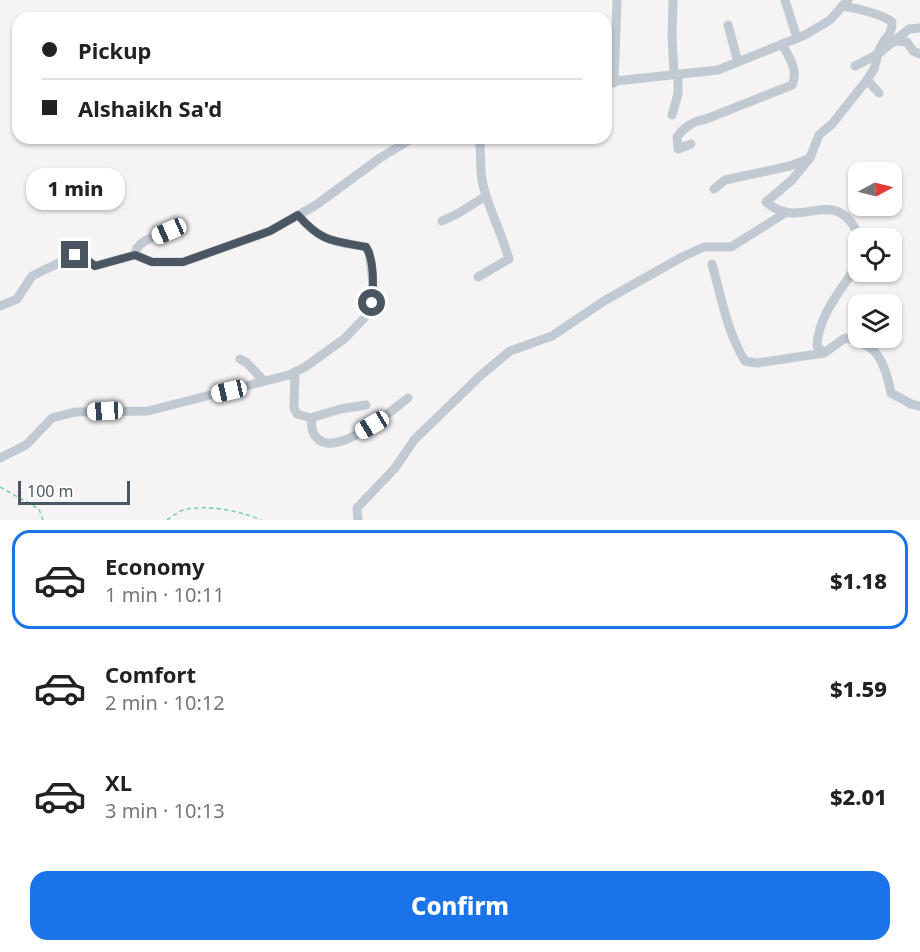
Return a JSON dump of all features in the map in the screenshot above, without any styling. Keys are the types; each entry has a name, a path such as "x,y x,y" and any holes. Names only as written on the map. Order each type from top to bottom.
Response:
{"street":[{"path":"612,55 616,0"},
{"path":"672,115 678,94 672,36 673,0"},
{"path":"785,0 797,38"},
{"path":"612,83 718,70 797,38 830,20 845,3 862,5 892,22 891,34 879,47 874,69 867,80 832,124 819,135 810,158 792,180 766,202 785,213"},
{"path":"728,25 738,62"},
{"path":"855,66 878,54 909,29 920,28"},
{"path":"894,41 907,42 913,51 920,54"},
{"path":"691,144 678,148 677,137 681,131 696,120 706,119 792,85 796,78 793,64 782,44"},
{"path":"867,80 879,93"},
{"path":"0,306 16,299 32,276 75,255 83,257 95,266 135,255 152,262 183,262 270,231 316,205 403,144"},
{"path":"478,277 509,260 482,182 479,144"},
{"path":"714,189 725,180 790,166 810,158"},
{"path":"442,220 457,214 486,196"},
{"path":"358,520 357,508 395,468 414,440 480,375 510,351 552,336 604,301 682,257 704,247 731,247 785,213 834,209 843,213 855,228"},
{"path":"0,458 26,445 52,418 75,412 148,411 229,391 295,372 344,339 370,312 373,284 369,252 366,247 328,240 310,229 298,215"},
{"path":"135,255 134,251 138,245 169,231"},
{"path":"712,264 727,320 738,350 745,361 757,363 824,352 845,338 860,340 876,351 888,378 891,393 911,404 920,406"},
{"path":"824,352 818,346 818,337 827,312 848,279"},
{"path":"240,359 264,380"},
{"path":"295,372 294,408 297,414 311,418 340,409 366,405"},
{"path":"311,418 313,432 320,440 327,443 345,442 408,398"}],"path":[{"path":"0,487 39,509 43,520"},
{"path":"167,520 183,510 219,508 261,520"}],"route":[{"path":"75,255 83,257 95,266 135,255 152,262 183,262 270,231 298,215 310,229 328,240 366,247 369,252 373,284 372,303"}]}
